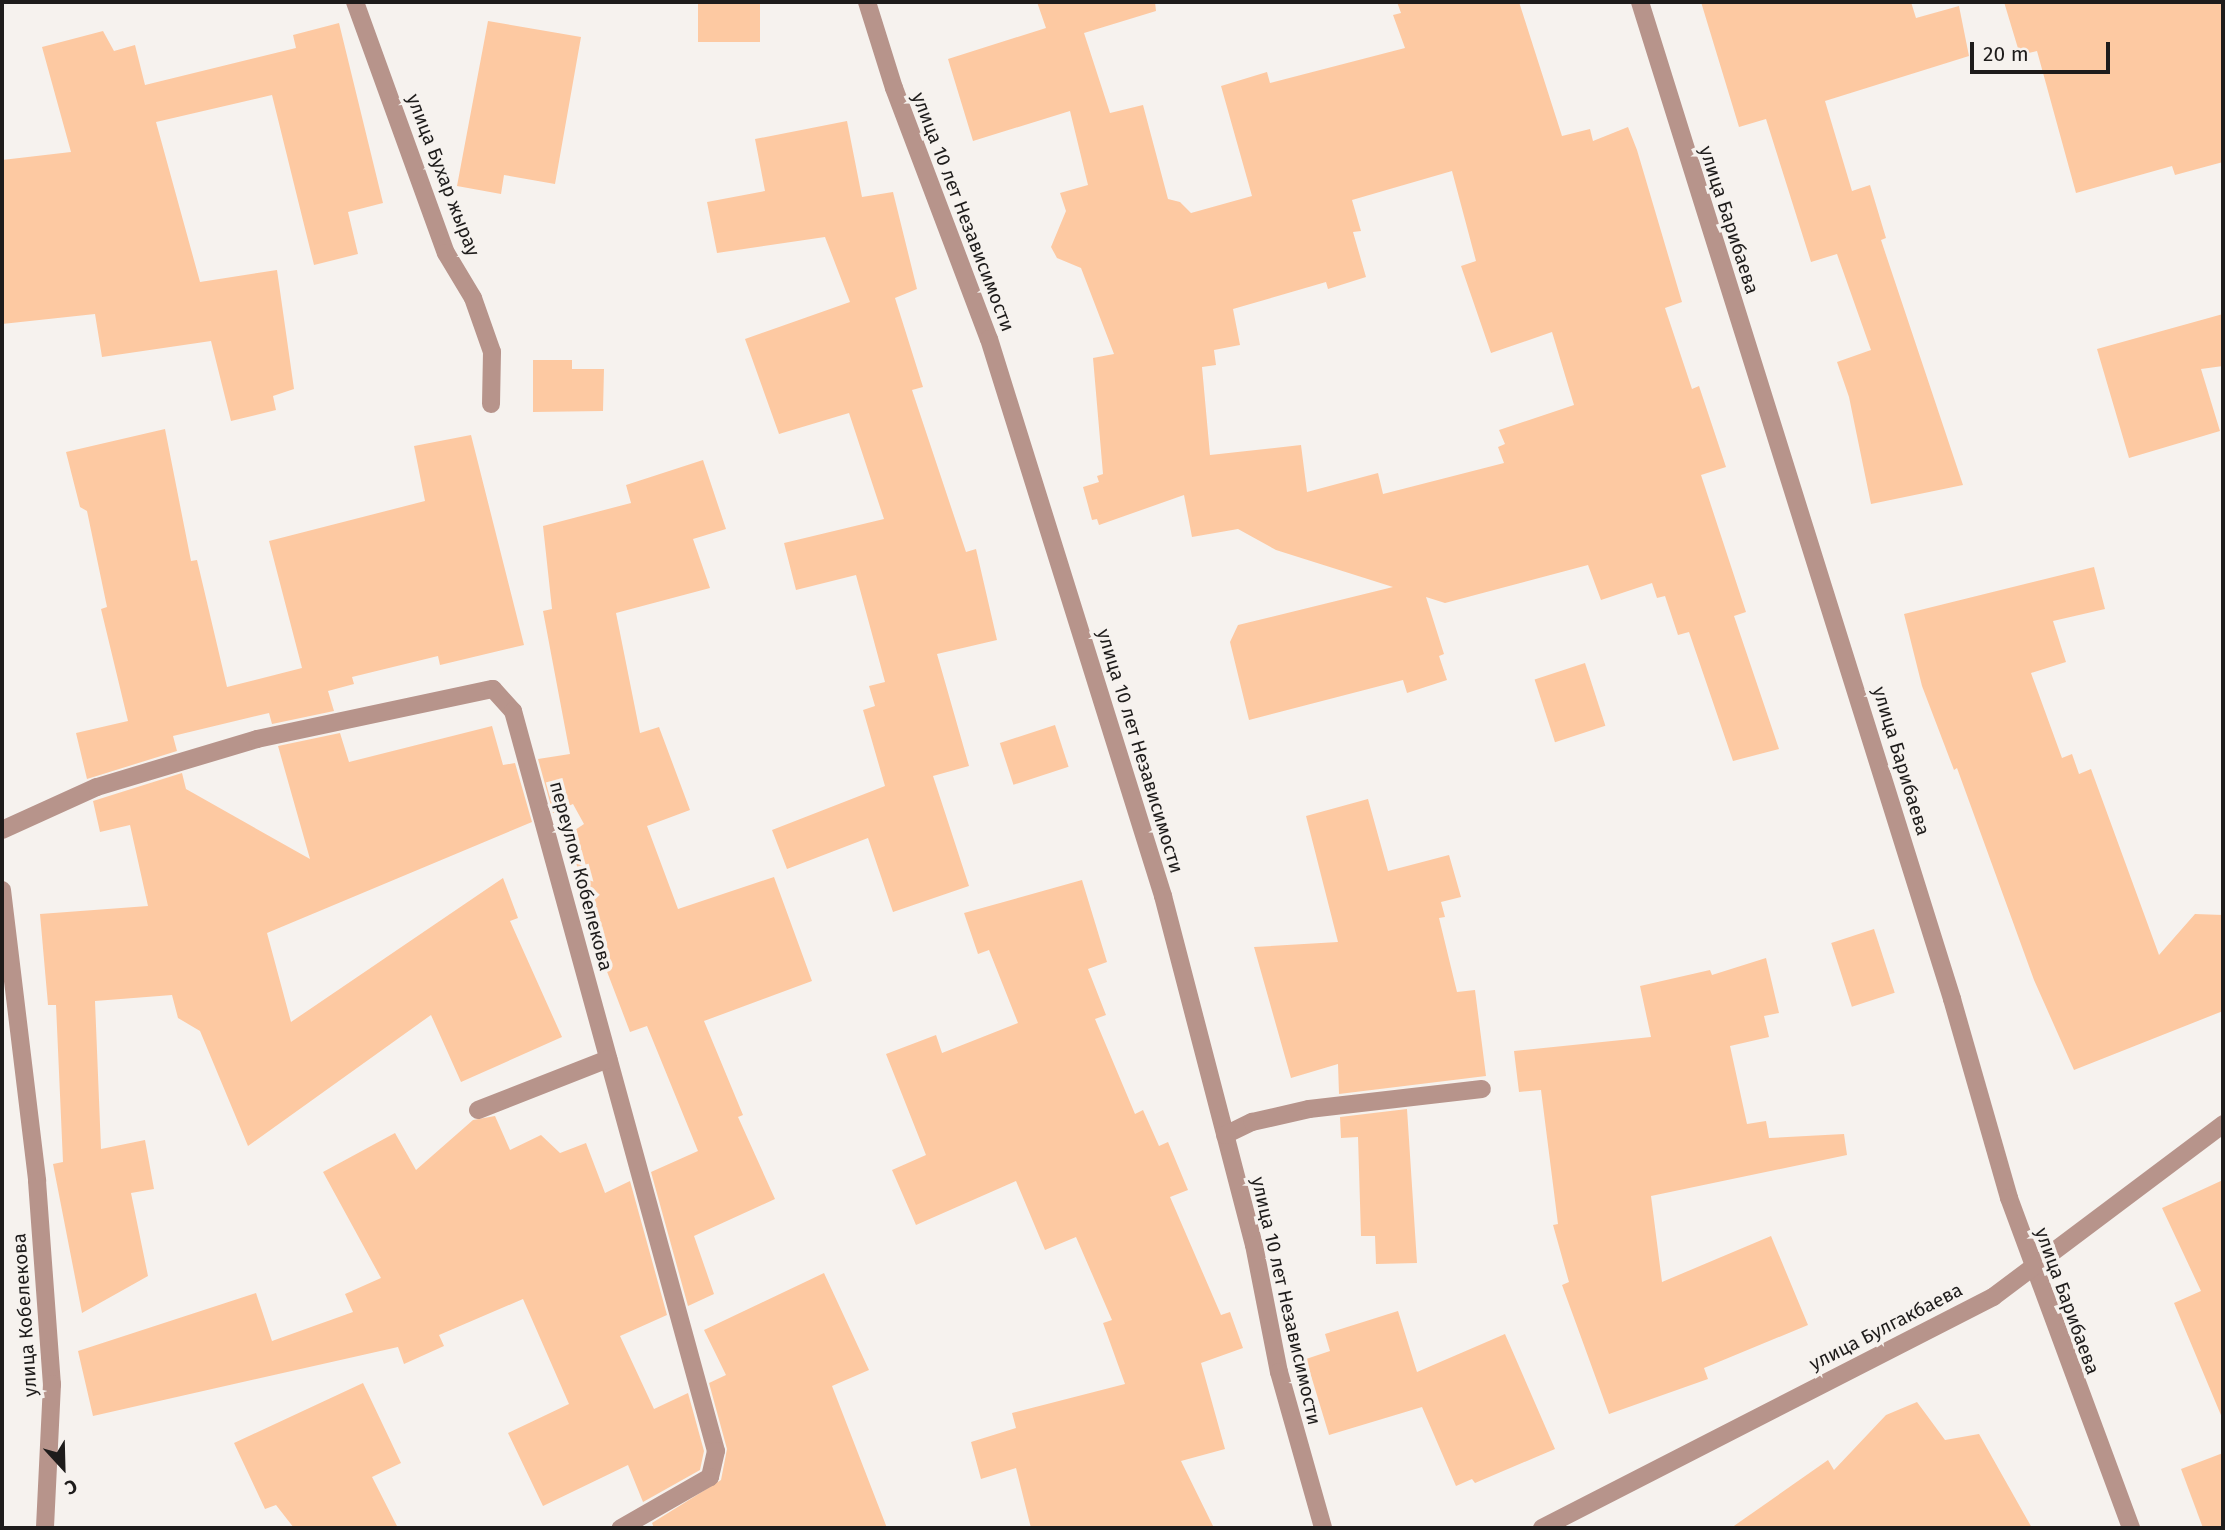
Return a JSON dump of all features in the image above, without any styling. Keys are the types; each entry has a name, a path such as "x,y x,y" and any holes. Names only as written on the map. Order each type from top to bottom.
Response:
{"street":[{"name":"улица Бухар жырау","path":"355,2 446,253 473,298 492,352 491,404"},
{"name":"улица 10 лет Независимости","path":"867,2 894,88 989,339 1163,896 1225,1135 1279,1372 1323,1528"},
{"name":"улица Барибаева","path":"1640,2 1829,600 2031,1264 2131,1528"},
{"name":"переулок Кобелекова","path":"2,830 97,787 257,739 493,689 513,711 525,746 716,1451 710,1477 621,1528"},
{"name":"улица Кобелекова","path":"2,890 37,1181 52,1384 45,1528"},
{"path":"478,1110 608,1059"},
{"path":"1225,1135 1252,1122 1309,1109 1482,1089"},
{"name":"улица Булгакбаева","path":"1542,1528 1993,1297 2031,1264 2223,1124"}],"building":[{"path":"698,2 760,2 760,42 698,42"},
{"path":"1037,2 1155,2 1156,11 1084,33 1110,113 1143,105 1168,199 1180,202 1191,213 1252,196 1221,86 1267,72 1270,83 1405,48 1393,15 1401,13 1397,2 1519,2 1562,136 1590,129 1593,141 1628,127 1637,150 1682,302 1665,308 1692,389 1699,386 1726,467 1701,475 1746,612 1734,616 1779,749 1733,761 1689,632 1678,635 1665,596 1657,598 1652,583 1601,600 1588,565 1445,603 1426,597 1444,654 1439,656 1447,680 1407,693 1403,680 1249,720 1230,642 1238,625 1393,587 1276,550 1238,529 1192,537 1184,495 1099,525 1097,519 1092,520 1083,487 1099,482 1097,476 1103,474 1093,358 1114,354 1081,268 1057,258 1051,247 1066,211 1060,193 1088,185 1070,111 973,141 948,59 1046,28","holes":["1452,171 1476,261 1461,266 1491,353 1552,332 1574,405 1499,430 1505,444 1498,447 1504,463 1383,494 1378,473 1307,492 1301,445 1210,455 1202,367 1216,365 1214,350 1240,345 1233,309 1326,282 1328,289 1366,277 1353,232 1361,231 1352,200"]},
{"path":"1701,2 1911,2 1916,18 1959,6 1969,56 1825,101 1852,191 1870,185 1886,238 1881,240 1963,485 1871,504 1849,397 1837,362 1871,350 1837,254 1811,262 1766,119 1739,127"},
{"path":"2004,2 2223,2 2223,162 2175,175 2172,166 2076,193 2037,51 2020,55"},
{"path":"488,21 581,37 555,184 504,175 501,194 457,186"},
{"path":"339,23 383,203 348,212 358,254 314,265 272,95 156,122 200,282 277,270 294,389 273,396 276,410 231,421 211,341 102,357 95,314 2,324 2,160 71,152 42,47 103,31 114,51 135,45 145,85 296,48 293,35"},
{"path":"847,121 862,197 893,192 917,289 895,298 923,387 912,390 966,552 976,549 997,640 937,654 969,766 933,776 969,886 893,912 868,838 787,869 772,830 885,786 863,710 875,706 869,686 885,682 856,575 796,590 784,543 884,519 849,413 779,434 745,339 850,302 825,237 717,253 707,202 765,191 755,139"},
{"path":"2223,314 2223,366 2201,369 2220,431 2129,458 2097,349"},
{"path":"533,360 572,360 572,369 604,369 603,411 533,412"},
{"path":"165,429 191,561 197,560 227,687 302,668 269,541 425,501 414,446 471,435 524,645 440,665 438,656 352,677 354,684 328,691 334,711 272,724 269,713 173,736 177,751 87,779 76,733 128,721 101,609 107,607 87,511 80,507 66,452"},
{"path":"703,460 726,529 693,539 710,588 616,613 640,733 659,727 690,810 647,826 678,909 774,877 812,981 704,1021 743,1115 738,1117 775,1199 694,1236 714,1294 688,1306 651,1172 698,1151 647,1026 630,1032 595,940 602,934 566,836 584,824 573,804 553,813 538,759 570,754 543,611 552,609 543,526 631,503 626,485"},
{"path":"2094,567 2105,609 2053,621 2066,662 2031,673 2062,758 2072,754 2079,774 2091,769 2159,955 2195,914 2223,915 2223,1011 2074,1070 2034,980 1957,768 1954,770 1922,686 1904,614"},
{"path":"1585,663 1605,726 1555,742 1535,679"},
{"path":"1055,725 1069,767 1013,785 1000,743"},
{"path":"492,726 503,765 515,763 532,822 267,933 291,1022 503,878 518,918 510,921 562,1037 461,1082 431,1015 248,1146 200,1031 178,1018 172,995 95,1001 101,1149 145,1140 154,1189 131,1193 148,1276 82,1313 53,1164 63,1162 56,1005 48,1005 40,914 148,906 130,825 100,832 93,801 182,773 186,789 310,859 278,746 340,733 349,762"},
{"path":"1368,799 1388,871 1449,855 1461,897 1441,902 1445,917 1439,918 1457,992 1475,990 1486,1076 1339,1094 1338,1064 1291,1078 1254,947 1338,942 1306,816"},
{"path":"1082,880 1107,962 1088,969 1106,1015 1095,1019 1135,1114 1143,1110 1159,1146 1168,1142 1188,1190 1170,1197 1221,1315 1230,1312 1243,1348 1201,1363 1225,1449 1181,1461 1214,1528 1031,1528 1016,1468 981,1479 971,1442 1016,1428 1012,1413 1125,1384 1103,1323 1112,1320 1076,1237 1045,1250 1016,1181 916,1225 892,1170 926,1155 886,1054 936,1035 942,1053 1018,1023 989,950 978,954 964,913"},
{"path":"1874,929 1895,993 1852,1007 1831,943"},
{"path":"1766,958 1779,1013 1764,1016 1769,1037 1730,1046 1747,1124 1766,1121 1769,1138 1844,1134 1847,1155 1651,1196 1662,1282 1771,1236 1808,1325 1704,1368 1708,1379 1609,1414 1562,1285 1569,1282 1553,1225 1558,1224 1541,1090 1519,1092 1514,1051 1651,1037 1640,986 1710,970 1712,975"},
{"path":"1407,1109 1417,1263 1376,1264 1375,1236 1361,1236 1358,1137 1341,1138 1340,1117"},
{"path":"495,1116 510,1150 541,1135 560,1153 586,1143 605,1193 630,1181 667,1315 620,1336 654,1409 688,1393 704,1451 700,1470 643,1502 628,1465 543,1506 508,1433 569,1404 523,1299 439,1335 444,1346 404,1364 398,1347 93,1416 78,1351 256,1293 272,1341 353,1312 345,1294 381,1278 323,1172 395,1133 416,1170 473,1120"},
{"path":"2223,1180 2223,1420 2174,1303 2201,1291 2162,1208"},
{"path":"824,1273 869,1370 832,1386 887,1528 654,1528 652,1523 721,1480 727,1449 709,1383 726,1375 704,1330"},
{"path":"1398,1311 1417,1372 1505,1334 1555,1449 1475,1483 1472,1479 1456,1486 1422,1407 1329,1435 1306,1359 1330,1351 1325,1334"},
{"path":"363,1383 401,1463 372,1477 398,1528 294,1528 276,1505 265,1509 234,1443"},
{"path":"1917,1402 1945,1440 1979,1434 2032,1528 1731,1528 1828,1460 1834,1470 1886,1415"},
{"path":"2223,1453 2223,1528 2203,1528 2181,1469"}]}
